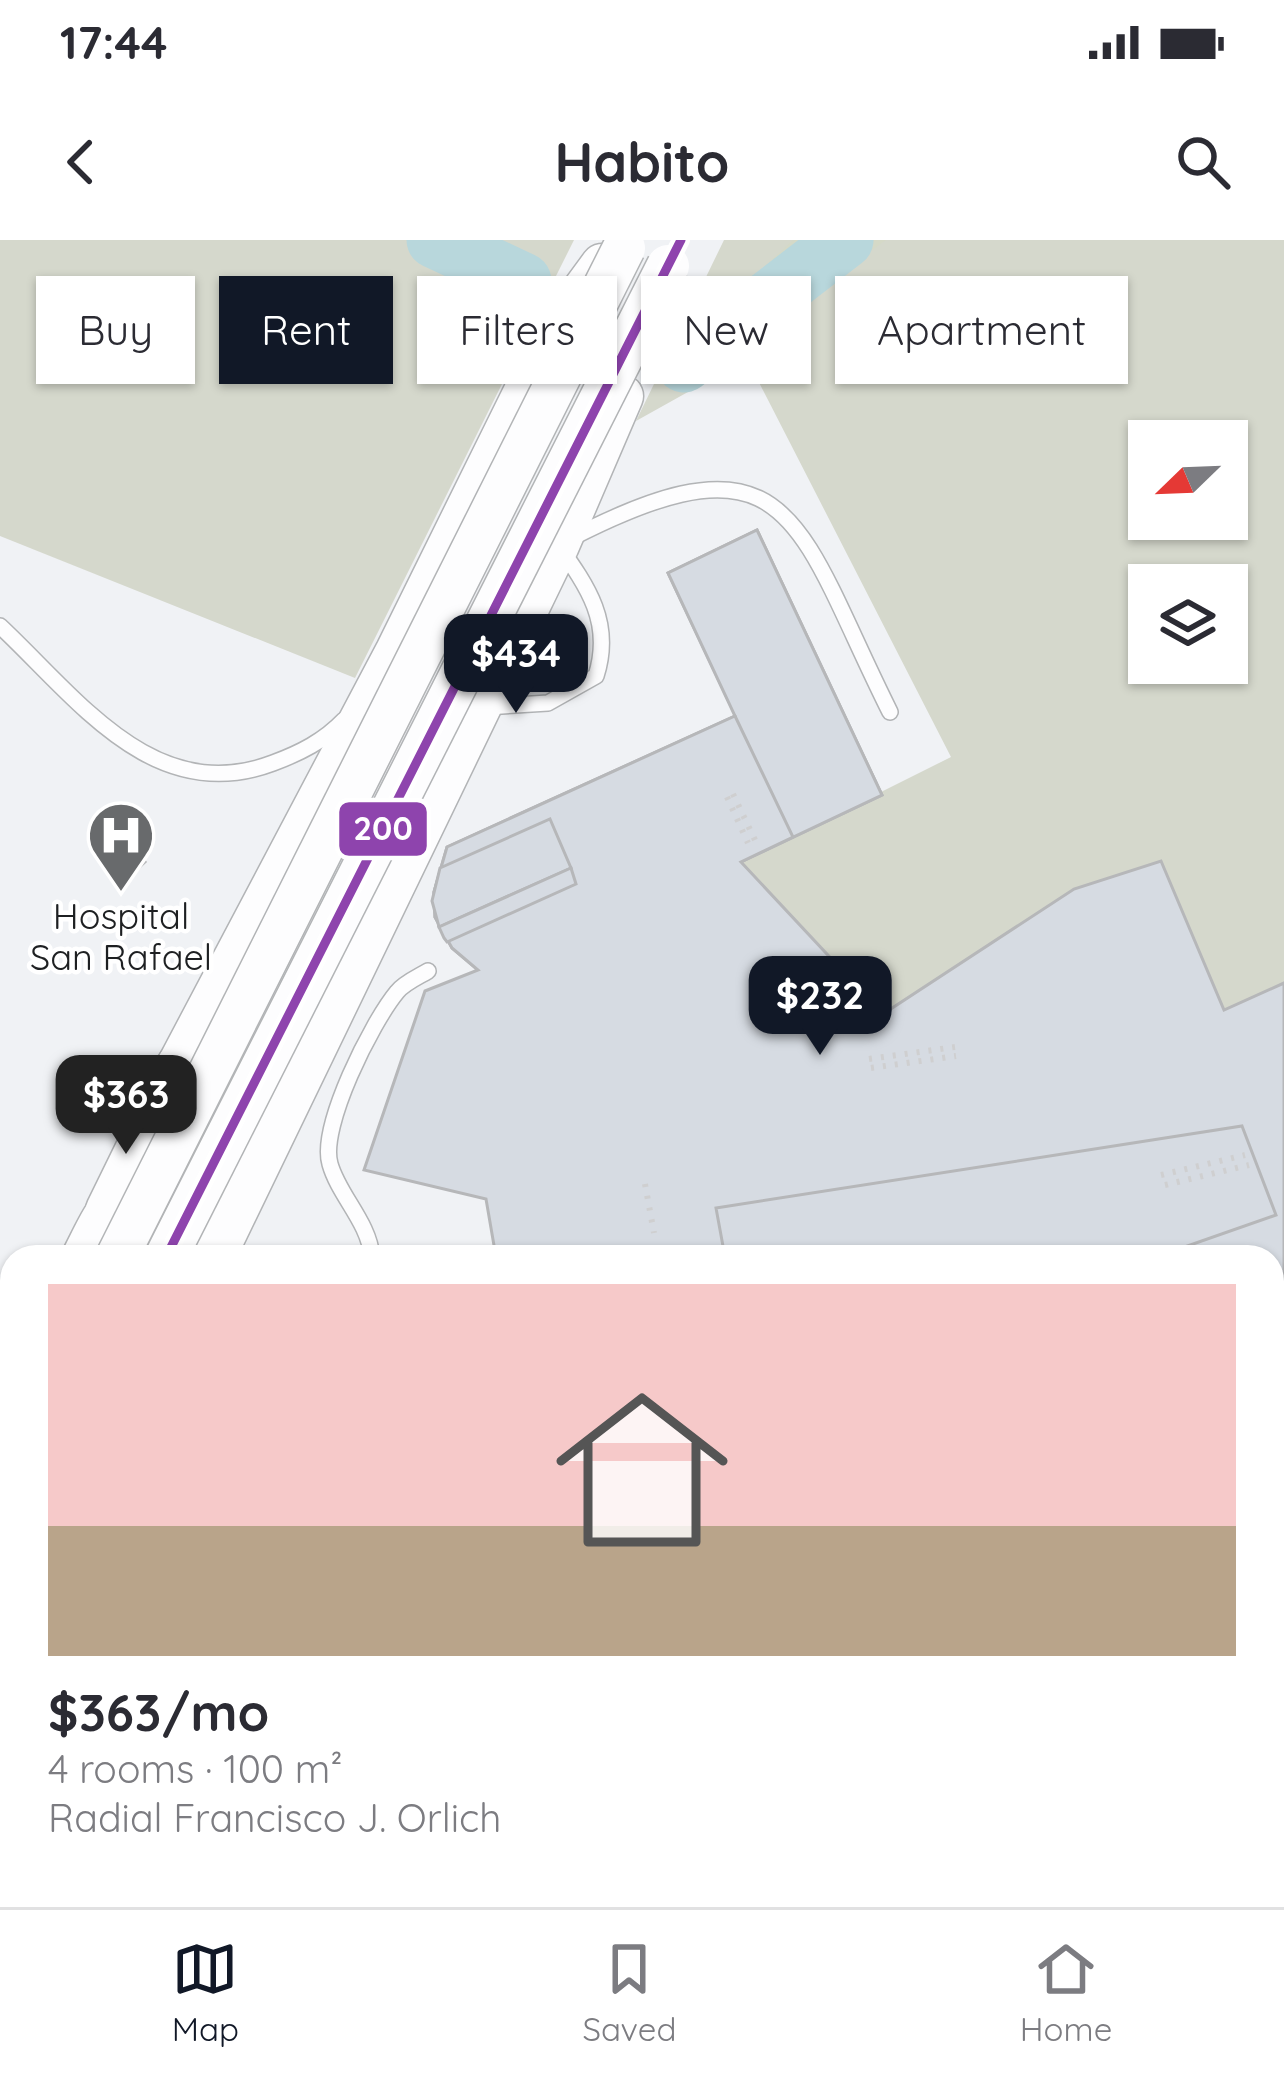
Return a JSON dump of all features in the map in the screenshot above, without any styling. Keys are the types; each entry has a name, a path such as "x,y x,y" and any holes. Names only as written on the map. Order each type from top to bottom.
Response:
{"main road":[{"path":"89,1245 397,651 558,325 624,242"},
{"path":"123,1245 624,242"},
{"path":"107,1210 123,1198 142,1197 221,1241 558,545 677,249"},
{"path":"172,1245 677,249"},
{"path":"179,1064 175,1086 181,1100 263,1156"}],"lane":[{"path":"477,707 548,703 596,676 603,631 595,602 558,545 624,510 674,494 737,488 764,496 796,524 890,712"},
{"path":"0,626 123,742 155,760 201,776 253,771 325,737 397,651"},
{"path":"370,1245 330,1168 326,1146 345,1088 398,991 428,970"}],"path":[{"path":"730,796 752,842"},
{"path":"870,1064 955,1051"},
{"path":"1161,1175 1245,1155"},
{"path":"1165,1185 1249,1165"},
{"path":"645,1184 654,1233"}],"shaded area":[{"path":"0,240 574,240 556,276 417,276 417,384 502,384 355,678 0,536"},
{"path":"724,240 1284,240 1284,983 1224,1010 1161,861 1074,889 883,1014 741,862 951,757 760,384 811,384 811,276 706,276"},
{"path":"654,384 702,384 636,421"}],"green space":[{"path":"793,240 886,240 811,295 811,276 755,276"}],"building":[{"path":"757,530 882,795 793,837 668,573"},
{"path":"757,530 882,795 741,862 478,970 452,948 435,917 434,892 447,847 735,716 668,573"},
{"path":"735,716 793,837 741,862 883,1014 1074,889 1161,861 1224,1010 1284,983 1284,1245 494,1245 486,1199 364,1170 425,991 478,970 452,948 435,917 434,892 447,847"},
{"path":"550,819 571,868 439,927 432,901 440,868"},
{"path":"132,847 145,862 134,872 122,856"},
{"path":"571,868 576,884 447,942 444,938 439,927"},
{"path":"1242,1126 1276,1215 1190,1245 723,1245 716,1208"}],"waterway":[{"path":"435,240 512,276"},
{"path":"798,276 845,240"}],"transit line":[{"name":"200","path":"172,1245 681,240"}],"place":[{"name":"Hospital San Rafael","path":"121,894"}]}
